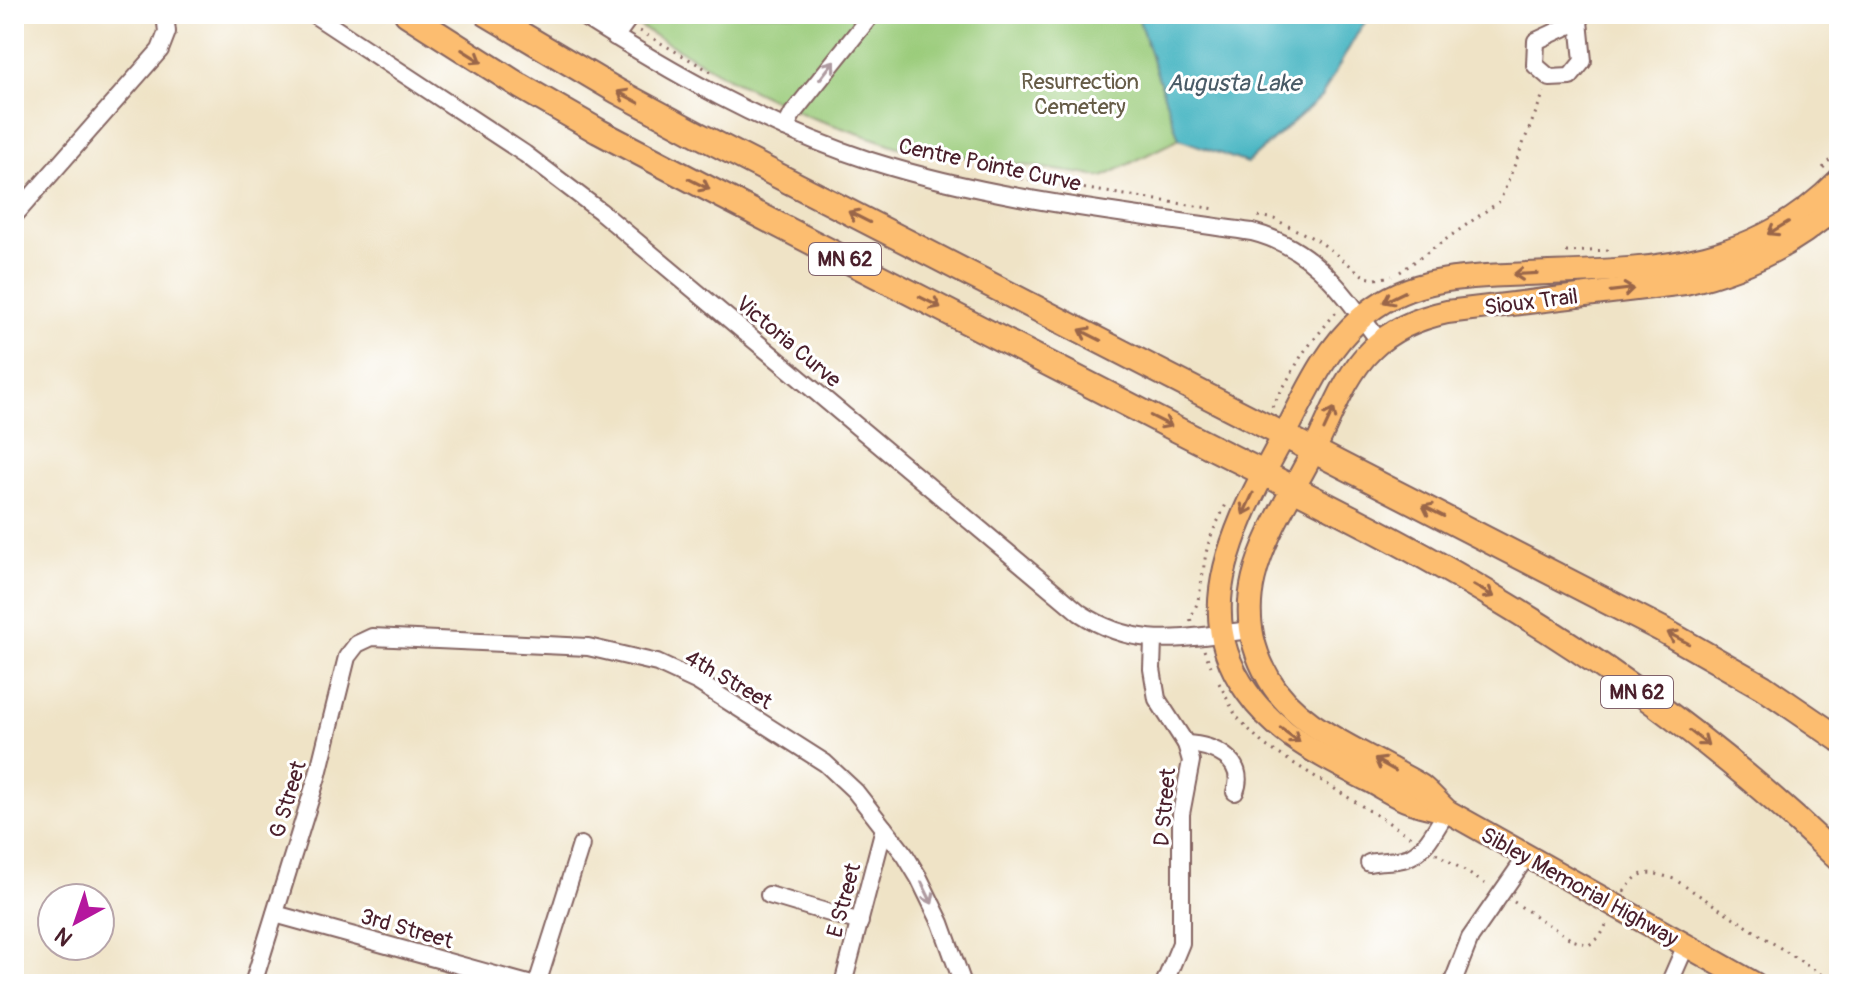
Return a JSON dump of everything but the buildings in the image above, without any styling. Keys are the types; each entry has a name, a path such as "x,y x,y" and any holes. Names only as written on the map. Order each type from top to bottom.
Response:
{"highway":[{"name":"MN 62","path":"407,14 520,86 612,139 1292,488 1470,583 1580,652 1729,762 1839,859"},
{"name":"MN 62","path":"487,14 677,124 1723,663 1839,739"}],"main road":[{"name":"Sioux Trail","path":"1447,811 1409,802 1312,751 1281,729 1264,714 1242,685 1228,655 1219,599 1226,556 1263,473 1274,429 1326,357 1362,317 1398,294 1440,280 1662,266 1715,256 1773,232 1803,213 1830,175"},
{"name":"Sioux Trail","path":"1447,811 1419,785 1318,727 1288,704 1269,680 1251,630 1249,599 1253,573 1292,488 1356,367 1380,342 1400,328 1447,312 1685,283 1723,273 1778,249 1804,233 1839,204"},
{"name":"Sibley Memorial Highway","path":"1447,811 1755,984"}],"street":[{"path":"14,216 160,50 167,32 165,14"},
{"name":"Victoria Curve","path":"313,14 525,154 600,211 1080,613 1116,633 1153,640 1178,640 1251,630"},
{"name":"Centre Pointe Curve","path":"579,14 693,83 785,128 869,160 958,185 1265,235 1317,263 1380,342"},
{"path":"785,128 793,113 872,14"},
{"path":"615,37 628,18"},
{"path":"1582,18 1583,61 1570,77 1550,78 1535,65 1536,41 1582,18"},
{"name":"4th Street","path":"372,637 588,647 657,663 698,682 825,763 855,791 919,878 941,923 963,984"},
{"name":"G Street","path":"253,984 318,774 347,657 357,644 372,637"},
{"name":"D Street","path":"1153,640 1152,669 1157,699 1186,744 1191,761 1181,814 1181,943 1164,984"},
{"path":"1186,744 1211,747 1229,761 1239,776 1235,792"},
{"path":"1369,863 1415,855 1447,811"},
{"name":"E Street","path":"843,984 884,828"},
{"path":"537,984 581,845"},
{"path":"1452,984 1470,938 1527,856"},
{"path":"769,895 860,922"},
{"name":"3rd Street","path":"275,914 528,984"},
{"path":"1669,984 1686,945"}],"path":[{"path":"628,18 715,75"},
{"path":"1398,274 1500,201 1550,78"},
{"path":"1830,175 1839,149"},
{"path":"997,175 1217,210"},
{"path":"1246,214 1274,219 1319,241 1365,277 1376,279 1412,271"},
{"path":"1566,252 1612,250"},
{"path":"1274,429 1303,353 1347,298"},
{"path":"1231,494 1210,539 1198,602 1190,618 1236,716 1263,744 1572,940 1589,945 1600,937 1615,906 1636,876 1651,871 1674,879 1836,984"}],"green space":[{"name":"Resurrection Cemetery","path":"618,14 1137,14 1179,139 1103,177 898,147 807,116 728,78"}],"water":[{"name":"Augusta Lake","path":"1137,14 1372,14 1321,97 1247,163 1179,139"}]}
